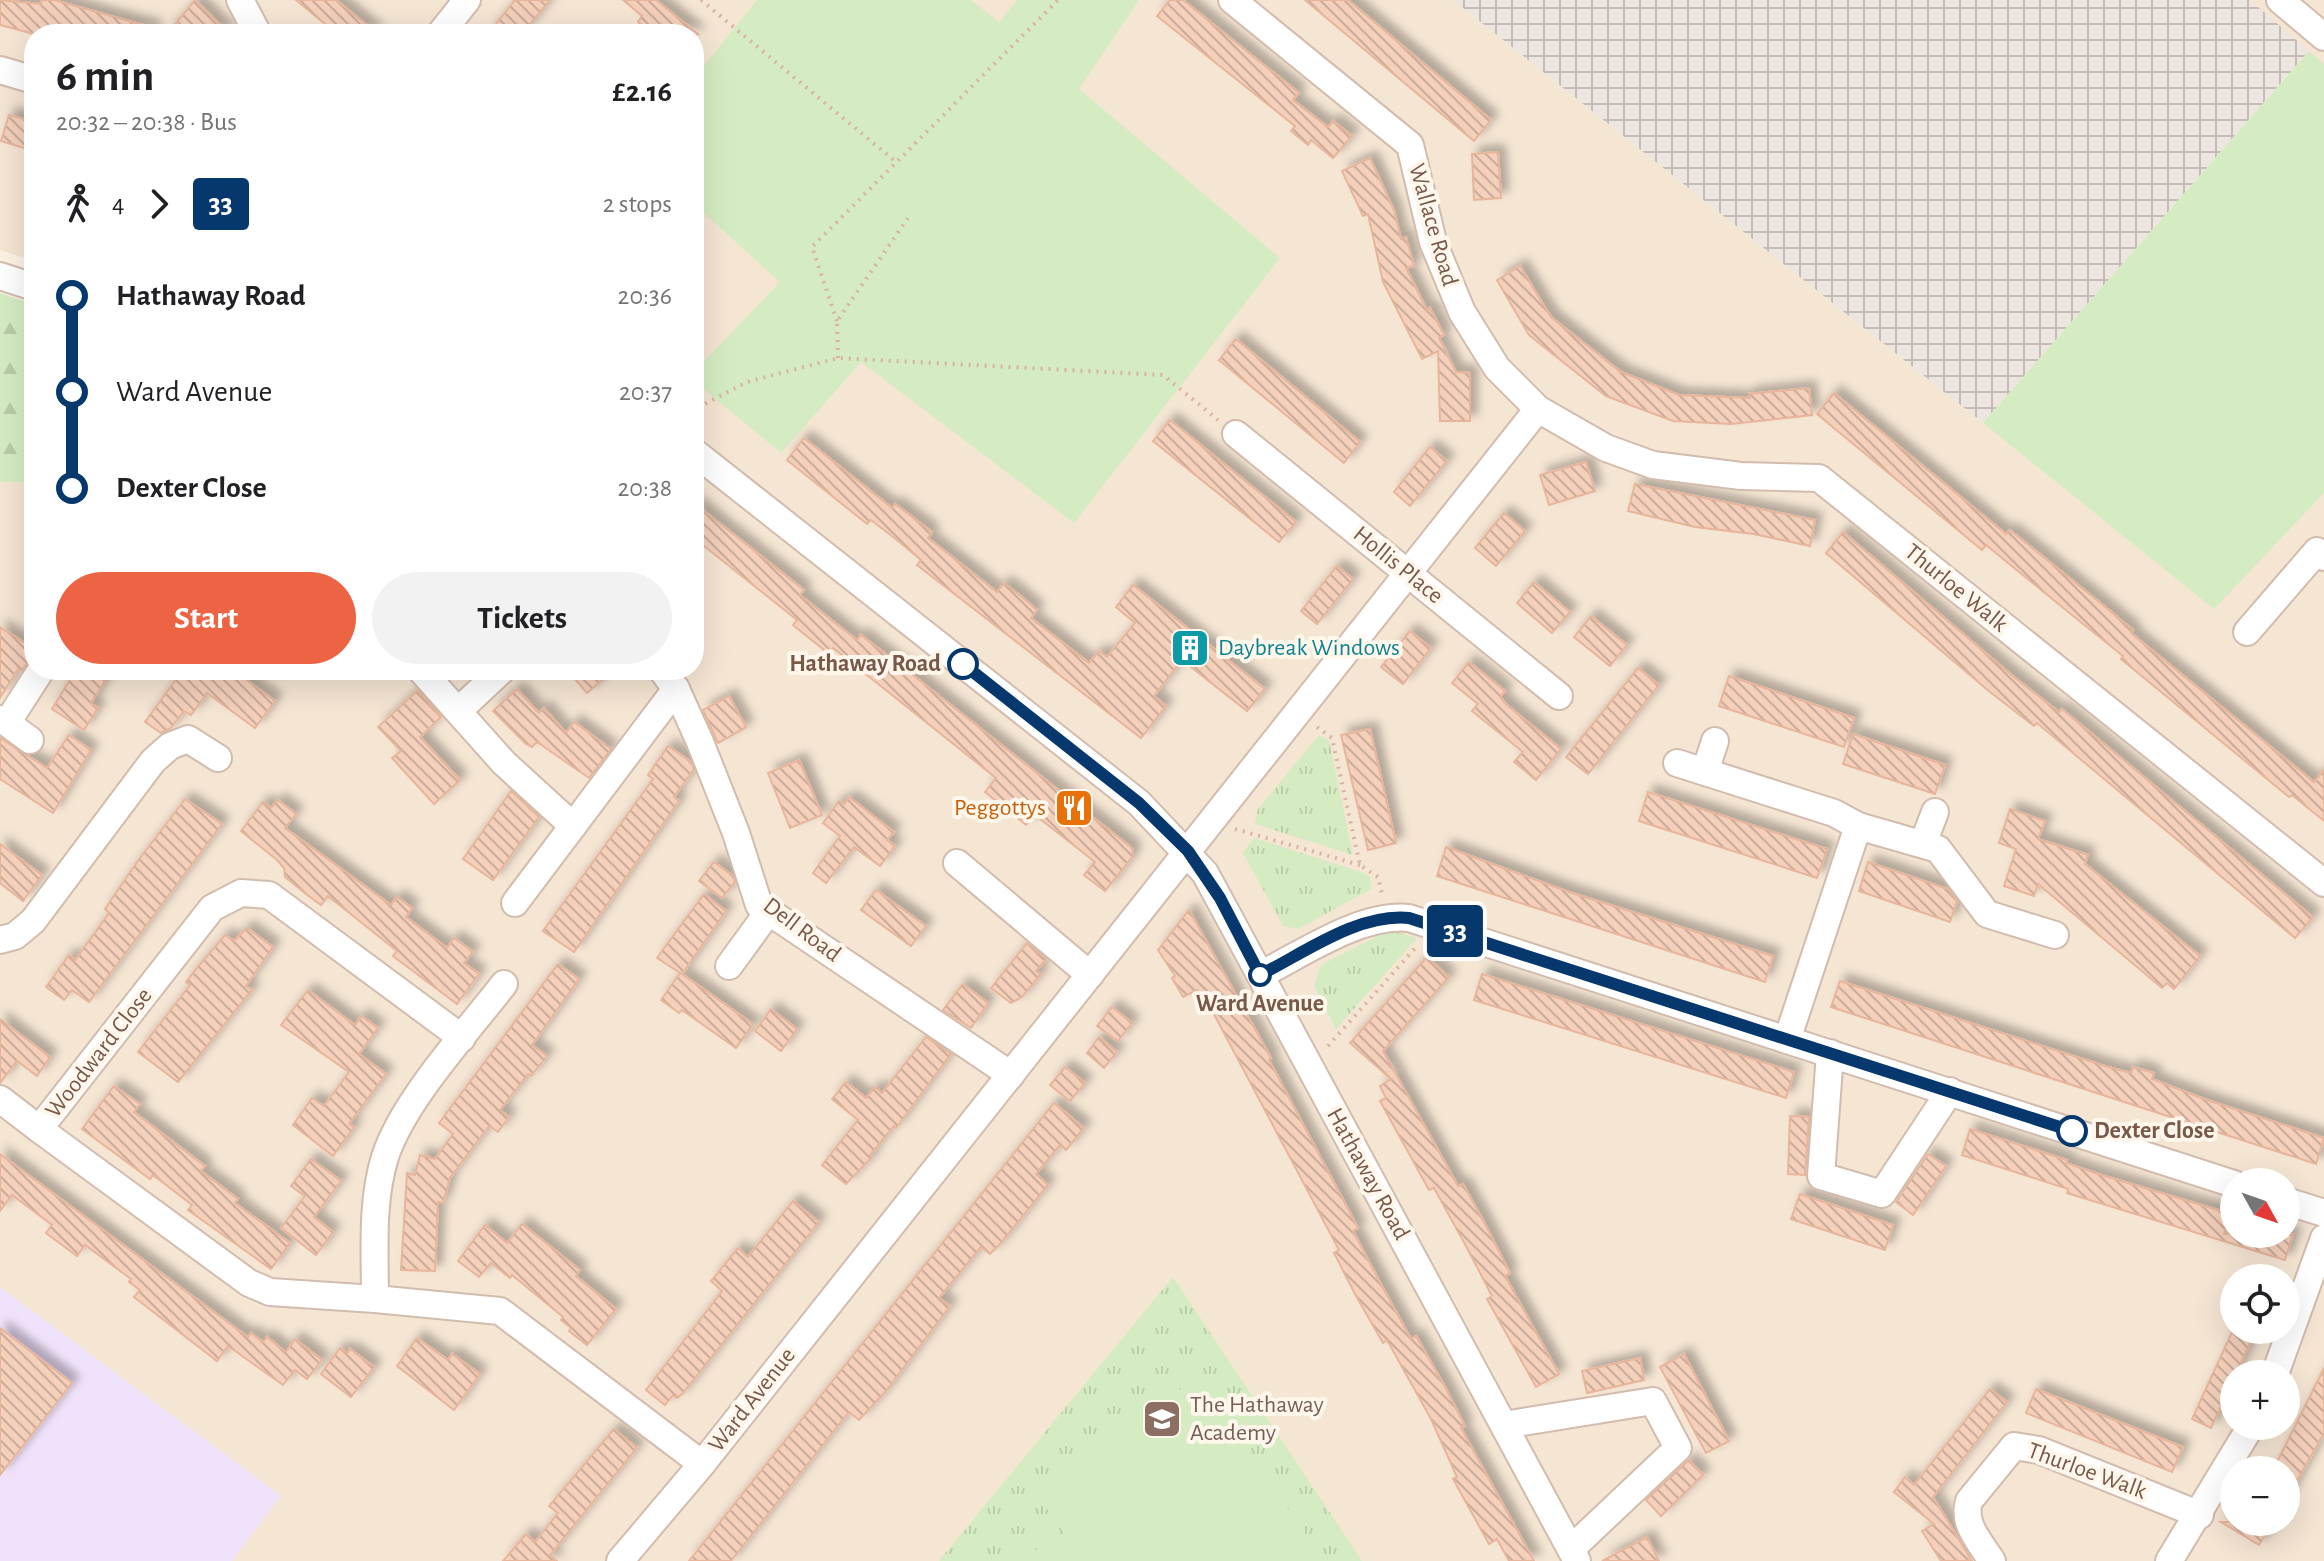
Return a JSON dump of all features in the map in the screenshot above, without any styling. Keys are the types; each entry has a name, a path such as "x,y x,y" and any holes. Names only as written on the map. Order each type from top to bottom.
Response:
{"street":[{"path":"240,0 253,24"},
{"path":"448,24 467,0"},
{"name":"Wallace Road","path":"1232,0 1410,145 1433,242 1462,312 1497,368 1538,409"},
{"path":"2280,0 2324,37"},
{"path":"0,70 24,77"},
{"path":"0,276 24,284"},
{"name":"Ward Avenue","path":"620,1561 702,1464 1538,409"},
{"name":"Thurloe Walk","path":"1538,409 1606,448 1653,465 1741,476 1819,478 2324,883"},
{"name":"Hollis Place","path":"1236,434 1559,696"},
{"name":"Hathaway Road","path":"704,460 1139,803 1188,851 1220,898 1574,1555 1678,1448 1653,1401 1504,1425"},
{"path":"2247,632 2317,551 2324,557"},
{"path":"30,740 4,721 34,680"},
{"path":"430,680 504,763 573,826"},
{"path":"458,711 491,680"},
{"path":"515,903 573,826 669,680"},
{"name":"Dell Road","path":"669,680 731,820 759,905 1011,1075"},
{"path":"0,940 15,936 33,921 153,761 170,746 188,739 218,758"},
{"path":"1705,772 1715,741"},
{"path":"1677,763 1834,813 1858,826 1938,849 1987,914 2055,935"},
{"path":"1923,844 1935,812"},
{"path":"1787,1040 1858,826"},
{"path":"957,863 1090,975"},
{"name":"Woodward Close","path":"462,1038 269,895 241,893 212,908 39,1129 249,1283 270,1292 500,1311 702,1464"},
{"path":"729,966 769,911"},
{"path":"1260,975 1365,923 1388,916 1435,925 2220,1179"},
{"path":"375,1299 376,1201 384,1159 396,1129 504,984"},
{"path":"1830,1053 1821,1176 1882,1194 1950,1091"},
{"path":"0,1099 39,1129"},
{"path":"2300,1205 2324,1213"},
{"path":"2280,1360 2324,1238"},
{"path":"2169,1561 2200,1515 2243,1440"},
{"name":"Thurloe Walk","path":"1992,1561 1968,1524 1966,1511 1969,1501 2014,1446 2039,1450 2200,1515"}],"path":[{"path":"701,0 896,163"},
{"path":"838,358 837,321 812,247 1058,0"},
{"path":"837,321 910,215"},
{"path":"704,404 747,382 838,358 1163,375 1236,434"},
{"path":"1299,713 1332,738 1360,865"},
{"path":"1210,822 1360,865 1378,877 1388,916"},
{"path":"1310,1067 1435,925"}],"shaded area":[{"path":"0,0 1453,0 1983,423 2309,52 2250,0 2324,0 2324,1561 0,1561 0,482 24,483 24,680 704,680 704,24 24,24 24,258 0,250"},
{"path":"1453,0 2250,0 2309,51 1983,423"},
{"path":"0,1287 281,1496 232,1561 0,1561"}],"green space":[{"path":"757,0 971,0 999,22 1017,0 1139,0 1079,89 1280,258 1074,523 861,362 781,453 704,389 704,362 780,282 704,213 704,66"},
{"path":"2309,51 2324,64 2324,493 2214,609 1983,423"},
{"path":"0,293 24,301 24,483 0,482"},
{"path":"1319,735 1329,741 1353,855 1255,824 1258,809"},
{"path":"1254,838 1364,873 1370,877 1371,889 1298,929 1283,926 1243,853"},
{"path":"1390,930 1417,938 1336,1029 1314,986 1321,965"},
{"name":"The Hathaway Academy","path":"1173,1277 1362,1561 939,1561"},
{"path":"1195,1379 1325,1561 1084,1561 1035,1492 1102,1443 1098,1436 1120,1421 1126,1427"},
{"path":"1045,1543 1058,1561 1020,1561"}],"building":[{"path":"0,0 41,4 42,0 54,0 140,24 24,24 24,31 0,25"},
{"path":"195,0 220,24 175,24"},
{"path":"296,0 336,0 366,24 325,24"},
{"path":"515,0 550,0 530,24 496,24"},
{"path":"623,0 656,0 686,24 640,24 638,22 642,16"},
{"path":"1170,0 1183,0 1299,93 1293,100 1328,127 1333,121 1352,136 1333,158 1311,140 1308,145 1291,131 1295,126 1157,16"},
{"path":"1305,0 1348,0 1491,120 1474,141"},
{"path":"9,115 24,119 24,148 1,141"},
{"path":"1498,152 1501,198 1474,200 1472,154"},
{"path":"1370,158 1394,210 1401,239 1406,237 1414,266 1406,268 1427,310 1430,308 1444,335 1439,338 1456,372 1470,373 1470,421 1440,421 1438,351 1422,359 1383,282 1368,214 1363,216 1342,171"},
{"path":"1520,266 1551,317 1621,372 1679,395 1750,398 1749,394 1809,388 1812,415 1731,424 1673,421 1606,396 1529,335 1497,280"},
{"path":"1236,339 1360,442 1344,463 1219,360"},
{"path":"1834,393 2006,534 2010,530 2098,601 2133,630 2131,633 2314,782 2324,770 2324,821 2292,795 2289,797 1986,545 1982,550 1817,414"},
{"path":"1170,420 1296,522 1279,542 1153,441"},
{"path":"804,438 892,508 895,504 932,532 928,538 997,592 1004,583 1022,597 1037,610 1031,618 1089,663 1099,651 1107,657 1135,623 1116,607 1133,585 1265,689 1247,711 1182,660 1154,696 1166,706 1141,738 917,565 921,560 897,540 871,520 867,524 787,460"},
{"path":"1430,447 1447,461 1410,506 1394,492"},
{"path":"1586,462 1595,491 1549,505 1540,475"},
{"path":"1635,484 1815,520 1810,546 1754,534 1695,527 1628,511"},
{"path":"704,511 804,590 800,595 857,640 861,635 1132,848 1133,856 1105,891 1084,875 1095,862 1035,815 1026,825 985,792 996,778 833,648 829,654 793,625 797,620 704,546"},
{"path":"1504,513 1525,531 1496,566 1475,548"},
{"path":"1843,532 2014,677 2059,712 2062,709 2313,917 2295,938 2037,723 2034,726 1990,692 1826,553"},
{"path":"1337,566 1353,579 1317,624 1301,611"},
{"path":"1534,582 1570,612 1552,633 1517,603"},
{"path":"1591,616 1627,645 1610,666 1574,637"},
{"path":"0,627 24,643 24,668 21,671 18,669 0,698"},
{"path":"1410,631 1431,648 1403,684 1381,667"},
{"path":"1469,662 1505,691 1500,697 1507,705 1561,749 1536,780 1514,762 1523,752 1472,711 1478,704 1452,683"},
{"path":"1638,668 1659,685 1588,774 1566,757"},
{"path":"1729,676 1854,718 1844,747 1719,706"},
{"path":"70,680 106,680 91,703 98,708 84,730 52,709"},
{"path":"176,680 247,680 275,701 255,728 207,693 191,715 184,711 171,728 161,733 145,722"},
{"path":"576,680 602,680 587,693"},
{"path":"517,689 539,713 544,708 566,733 574,722 611,749 589,778 537,742 532,747 526,744 493,711"},
{"path":"418,690 441,717 420,737 460,780 434,804 392,758 401,751 378,727"},
{"path":"729,696 746,727 718,743 703,710"},
{"path":"1370,729 1396,843 1368,850 1341,735"},
{"path":"1853,734 1945,765 1935,794 1843,764"},
{"path":"69,735 91,750 53,813 0,779 0,738 47,768"},
{"path":"668,746 691,762 694,769 674,797 679,801 574,952 543,931 653,779 648,775"},
{"path":"799,760 822,815 790,828 768,773"},
{"path":"511,791 539,817 493,880 463,859"},
{"path":"1648,792 1827,849 1817,878 1639,821"},
{"path":"849,797 894,832 887,840 895,846 880,866 854,847 826,883 813,873 840,836 823,823 839,801 844,804"},
{"path":"185,799 222,824 89,1002 72,990 64,1000 46,987 69,955 75,960 109,913 105,909 137,862"},
{"path":"278,800 296,814 285,828 391,905 397,897 412,908 406,917 447,948 454,938 473,952 464,963 479,974 457,1004 393,956 397,951 328,896 321,905 306,894 285,877 284,868 277,860 241,831 263,802 271,808"},
{"path":"2010,809 2045,821 2038,839 2088,855 2085,864 2200,956 2174,989 2167,983 2162,988 2038,884 2034,896 2004,886 2016,849 1999,843"},
{"path":"0,844 42,875 23,901 0,883"},
{"path":"1446,847 1569,892 1773,956 1765,982 1437,876"},
{"path":"714,862 733,876 735,882 722,898 699,881"},
{"path":"1868,862 1948,889 1957,901 1950,922 1859,891"},
{"path":"876,890 926,926 911,946 861,910"},
{"path":"704,894 726,911 682,974 753,1024 736,1048 682,1010 679,1013 661,1000 680,973 657,958"},
{"path":"1189,910 1271,1058 1269,1060 1358,1228 1353,1231 1384,1290 1411,1339 1416,1336 1444,1385 1465,1426 1461,1428 1534,1561 1509,1561 1497,1539 1489,1544 1453,1479 1457,1477 1431,1419 1387,1340 1383,1343 1355,1294 1334,1253 1339,1250 1207,1001 1204,1003 1197,990 1183,997 1172,978 1175,976 1158,950"},
{"path":"247,928 273,947 246,986 252,990 178,1082 138,1052 190,985 186,982 225,935 234,941"},
{"path":"1027,943 1046,959 1036,971 1041,974 1022,997 1011,1003 991,988"},
{"path":"1427,957 1449,977 1383,1051 1458,1186 1463,1184 1485,1224 1510,1273 1505,1276 1559,1374 1536,1387 1487,1299 1492,1296 1466,1246 1434,1188 1429,1190 1380,1101 1386,1098 1380,1086 1391,1079 1350,1043"},
{"path":"558,964 579,979 532,1045 547,1056 531,1076 528,1074 500,1110 509,1117 498,1132 489,1126 450,1178 443,1203 438,1202 435,1271 401,1270 407,1173 415,1175 420,1155 435,1159 453,1134 439,1123"},
{"path":"1482,974 1794,1072 1786,1098 1474,1000"},
{"path":"1840,981 2108,1067 2131,1073 2133,1067 2154,1073 2152,1079 2204,1099 2324,1138 2316,1164 1831,1007"},
{"path":"963,984 988,1003 971,1028 943,1010"},
{"path":"308,990 355,1025 361,1016 378,1028 359,1054 386,1074 349,1124 354,1127 333,1156 293,1125 312,1098 324,1106 349,1072 281,1025"},
{"path":"1112,1007 1132,1023 1118,1041 1097,1026"},
{"path":"771,1009 797,1029 781,1051 755,1031"},
{"path":"0,1019 50,1057 37,1076 17,1061 0,1083"},
{"path":"926,1037 951,1054 896,1128 894,1126 870,1155 872,1157 846,1184 822,1165 858,1120 832,1099 846,1082 866,1098 875,1087 882,1093"},
{"path":"1099,1037 1117,1052 1104,1068 1087,1053"},
{"path":"1065,1067 1085,1083 1070,1101 1050,1085"},
{"path":"114,1086 140,1104 134,1112 205,1166 201,1171 238,1199 235,1203 290,1243 271,1269 188,1210 192,1205 153,1175 150,1179 82,1129"},
{"path":"1054,1103 1084,1128 1066,1150 1060,1145 1036,1174 1048,1185 1000,1244 990,1254 981,1247 939,1298 950,1306 886,1391 859,1420 849,1412 731,1561 689,1561"},
{"path":"1790,1116 1809,1117 1805,1175 1788,1174"},
{"path":"1970,1129 2067,1160 2066,1163 2098,1174 2220,1211 2220,1240 2067,1193 2068,1189 1962,1155"},
{"path":"0,1154 248,1337 251,1333 263,1342 267,1337 286,1352 295,1339 322,1360 307,1379 295,1370 283,1385 228,1346 217,1361 134,1297 140,1290 129,1282 131,1279 85,1245 77,1256 46,1233 52,1225 12,1195 0,1211"},
{"path":"1928,1154 1946,1166 1913,1215 1896,1202"},
{"path":"311,1159 341,1181 314,1217 333,1232 316,1255 281,1228 305,1196 291,1186"},
{"path":"1800,1194 1893,1225 1885,1250 1791,1219"},
{"path":"793,1201 819,1222 683,1393 677,1398 673,1395 665,1405 646,1390 722,1291 711,1281 738,1248 748,1257"},
{"path":"522,1224 580,1270 576,1276 616,1309 587,1345 569,1331 571,1328 561,1320 563,1317 512,1275 510,1278 491,1263 479,1277 458,1261 485,1225 507,1243"},
{"path":"2246,1248 2289,1248 2285,1260"},
{"path":"0,1328 72,1383 0,1475"},
{"path":"417,1338 448,1360 452,1354 480,1374 454,1410 397,1366"},
{"path":"2227,1344 2250,1344 2242,1360 2220,1360 2220,1408 2211,1428 2192,1419"},
{"path":"340,1348 347,1353 350,1349 374,1367 351,1397 321,1374"},
{"path":"1684,1354 1729,1441 1706,1453 1660,1367"},
{"path":"1640,1358 1644,1380 1587,1393 1582,1371"},
{"path":"2324,1368 2324,1433 2300,1475 2300,1456 2280,1456 2288,1440 2300,1440 2300,1416"},
{"path":"1990,1389 2007,1402 1933,1497 1972,1561 1941,1561 1922,1531 1934,1524 1894,1492 1905,1477 1914,1485"},
{"path":"2036,1389 2183,1447 2172,1472 2026,1413"},
{"path":"614,1429 637,1448 550,1555 557,1561 503,1561 526,1534 535,1542 558,1513 549,1506"},
{"path":"1689,1460 1703,1475 1661,1516 1646,1500"},
{"path":"2244,1536 2264,1536 2259,1545"},
{"path":"1647,1537 1659,1561 1602,1561"}],"bus line":[{"name":"33","path":"963,664 1139,803 1188,851 1220,898 1260,975 1365,923 1388,916 1409,918 1604,978 2072,1131"}],"place":[{"name":"Daybreak Windows","path":"1190,648"},
{"name":"Hathaway Road","path":"963,664"},
{"name":"Peggottys","path":"1074,808"},
{"name":"Ward Avenue","path":"1260,975"},
{"name":"Dexter Close","path":"2072,1131"},
{"name":"The Hathaway Academy","path":"1162,1419"}]}
